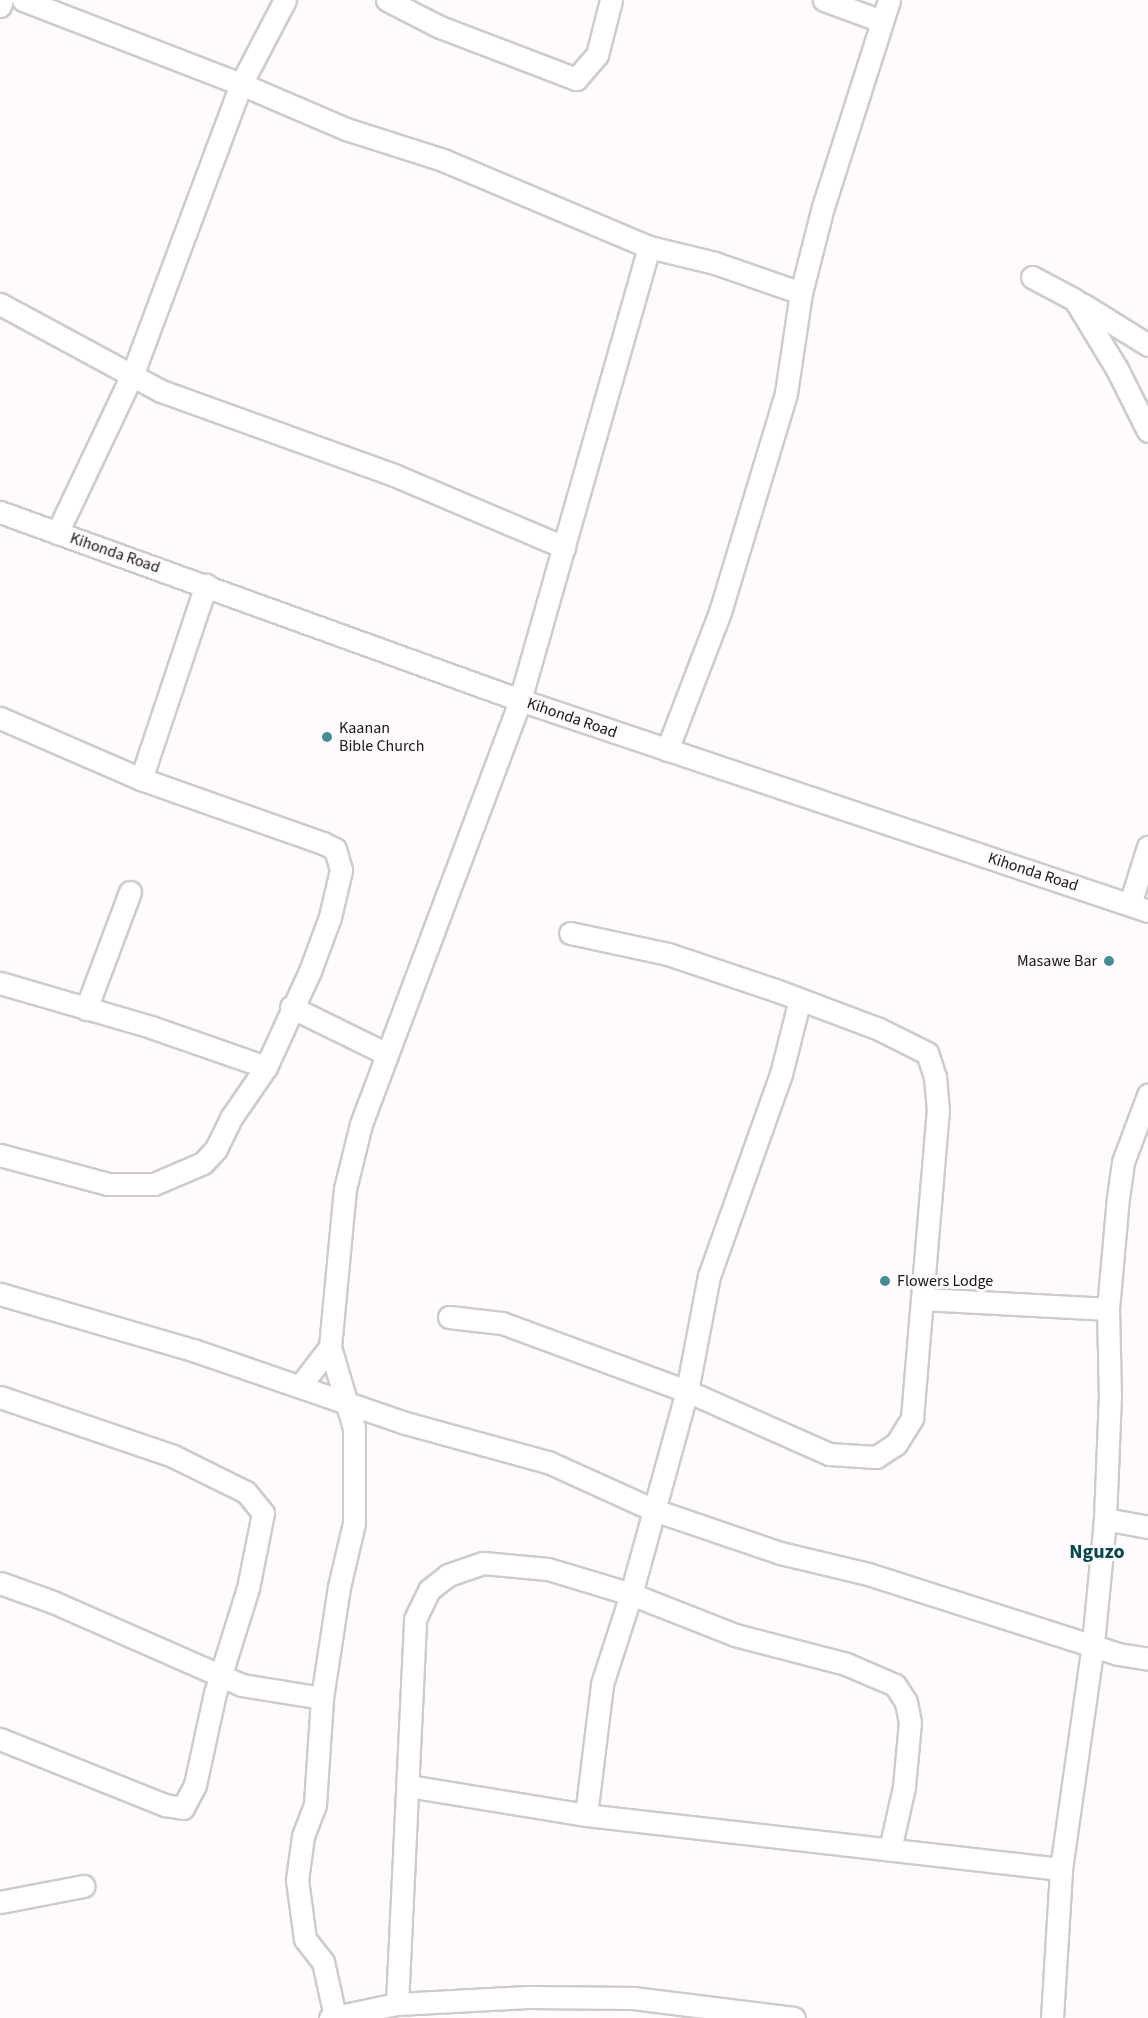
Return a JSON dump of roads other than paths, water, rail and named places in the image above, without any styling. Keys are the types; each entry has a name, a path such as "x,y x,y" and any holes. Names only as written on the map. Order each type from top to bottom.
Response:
{"street":[{"path":"0,6 3,0"},
{"path":"23,0 241,84 346,129 443,160 649,247 715,263 801,293"},
{"path":"57,533 133,374 241,84 285,0"},
{"path":"387,0 440,27 576,79 597,55 611,0"},
{"path":"824,0 879,20"},
{"path":"667,750 720,612 783,404 801,293 879,20 888,0"},
{"path":"649,247 520,700 361,1124 345,1189 330,1347 354,1428 354,1523 339,1587 322,1698 315,1804 303,1836 297,1880 305,1939 323,1962 332,2017 397,2004 528,1997 633,1998 687,2012 794,2018"},
{"path":"1032,277 1075,300 1148,345"},
{"path":"1075,300 1101,339 1148,431"},
{"path":"0,304 161,391 394,476 564,547"},
{"name":"Kihonda Road","path":"0,512 520,700 1139,908"},
{"path":"141,778 206,585"},
{"path":"0,718 141,778 335,849 340,870 330,917 266,1067 210,1156 203,1162 154,1184 108,1184 0,1155"},
{"path":"1139,908 1148,847"},
{"path":"86,1009 130,892"},
{"path":"449,1317 502,1323 687,1391 829,1454 876,1457 896,1444 912,1418 924,1299 938,1111 935,1077 927,1053 879,1029 799,1003 775,990 668,954 570,933"},
{"path":"0,983 266,1067"},
{"path":"586,1815 602,1684 632,1594 687,1391 710,1276 781,1074 799,1003"},
{"path":"291,1007 387,1054"},
{"path":"1053,2018 1061,1869 1093,1644 1106,1519 1110,1397 1108,1309 1118,1198 1140,1143 1148,1095"},
{"path":"0,1294 344,1400 405,1423 548,1462 654,1510 780,1553 867,1574 1148,1659"},
{"path":"924,1299 1108,1309"},
{"path":"300,1386 330,1347"},
{"path":"0,1397 173,1456 246,1492 260,1505 263,1513 257,1550 222,1673 195,1785 183,1808 165,1805 0,1739"},
{"path":"1106,1519 1148,1527"},
{"path":"397,2004 409,1786 409,1696 415,1619 429,1590 448,1575 483,1563 548,1569 632,1594 735,1635 846,1664 895,1685 906,1702 910,1722 904,1787 890,1849"},
{"path":"0,1583 222,1673 242,1685 322,1698"},
{"path":"409,1786 586,1815 1061,1869"},
{"path":"0,1902 83,1886"}],"place":[{"name":"Kaanan Bible Church","path":"327,737"},
{"name":"Masawe Bar","path":"1109,961"},
{"name":"Flowers Lodge","path":"885,1281"}],"district":[{"name":"Nguzo","path":"1097,1552"}]}
